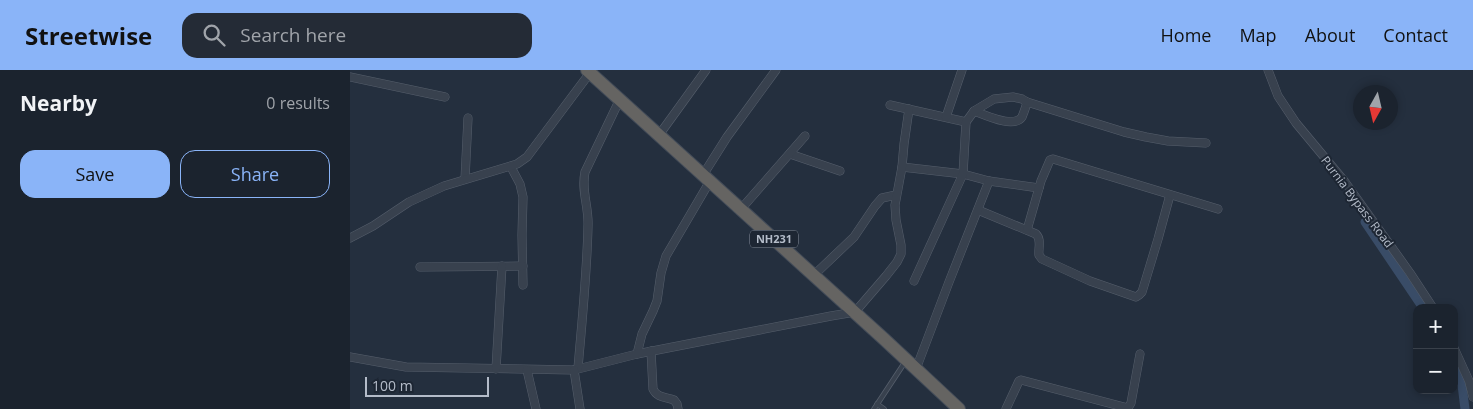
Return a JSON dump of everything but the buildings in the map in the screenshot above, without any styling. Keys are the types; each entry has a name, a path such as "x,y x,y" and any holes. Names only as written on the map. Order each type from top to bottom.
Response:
{"highway":[{"name":"NH231","path":"590,71 959,409"}],"street":[{"path":"659,135 706,70"},
{"path":"637,354 642,334 657,302 661,273 666,256 727,137 776,70"},
{"path":"946,117 962,70"},
{"name":"Purnia Bypass Road","path":"1268,70 1278,96 1286,110 1304,135 1345,182 1430,304"},
{"path":"350,238 373,226 409,202 444,186 511,167 527,157 590,71"},
{"path":"350,77 445,96"},
{"path":"914,281 964,174 966,122 974,111 994,99 1013,97 1124,132 1146,137 1168,141 1206,143"},
{"path":"580,409 576,369 588,223 583,180 585,172 620,99"},
{"path":"974,111 1008,122 1014,122 1021,118 1028,102"},
{"path":"890,105 966,122"},
{"path":"350,357 406,367 527,370 576,369 651,351 855,312 886,276 901,254 896,220 896,195 902,168 909,109"},
{"path":"465,179 468,118"},
{"path":"741,209 805,136"},
{"path":"790,154 840,171"},
{"path":"1027,230 1047,164 1053,159 1218,209"},
{"path":"511,167 524,197 523,286"},
{"path":"902,168 964,174 989,181 1039,188"},
{"path":"916,369 989,181"},
{"path":"814,275 854,237 882,198 896,195"},
{"path":"978,210 1027,230 1038,237 1038,251 1042,259 1090,281 1136,296 1142,292 1170,195"},
{"path":"496,369 502,266"},
{"path":"420,267 523,266"},
{"path":"1454,349 1469,381 1473,397"},
{"path":"651,351 655,394 659,397 674,400 678,409"},
{"path":"1006,409 1021,380 1128,408 1131,403 1140,354"},
{"path":"527,370 536,409"}],"lane":[{"path":"874,409 906,360"},
{"path":"877,404 884,409"}],"waterway":[{"path":"1365,222 1420,304"},
{"path":"1458,377 1462,385 1465,409"}]}
